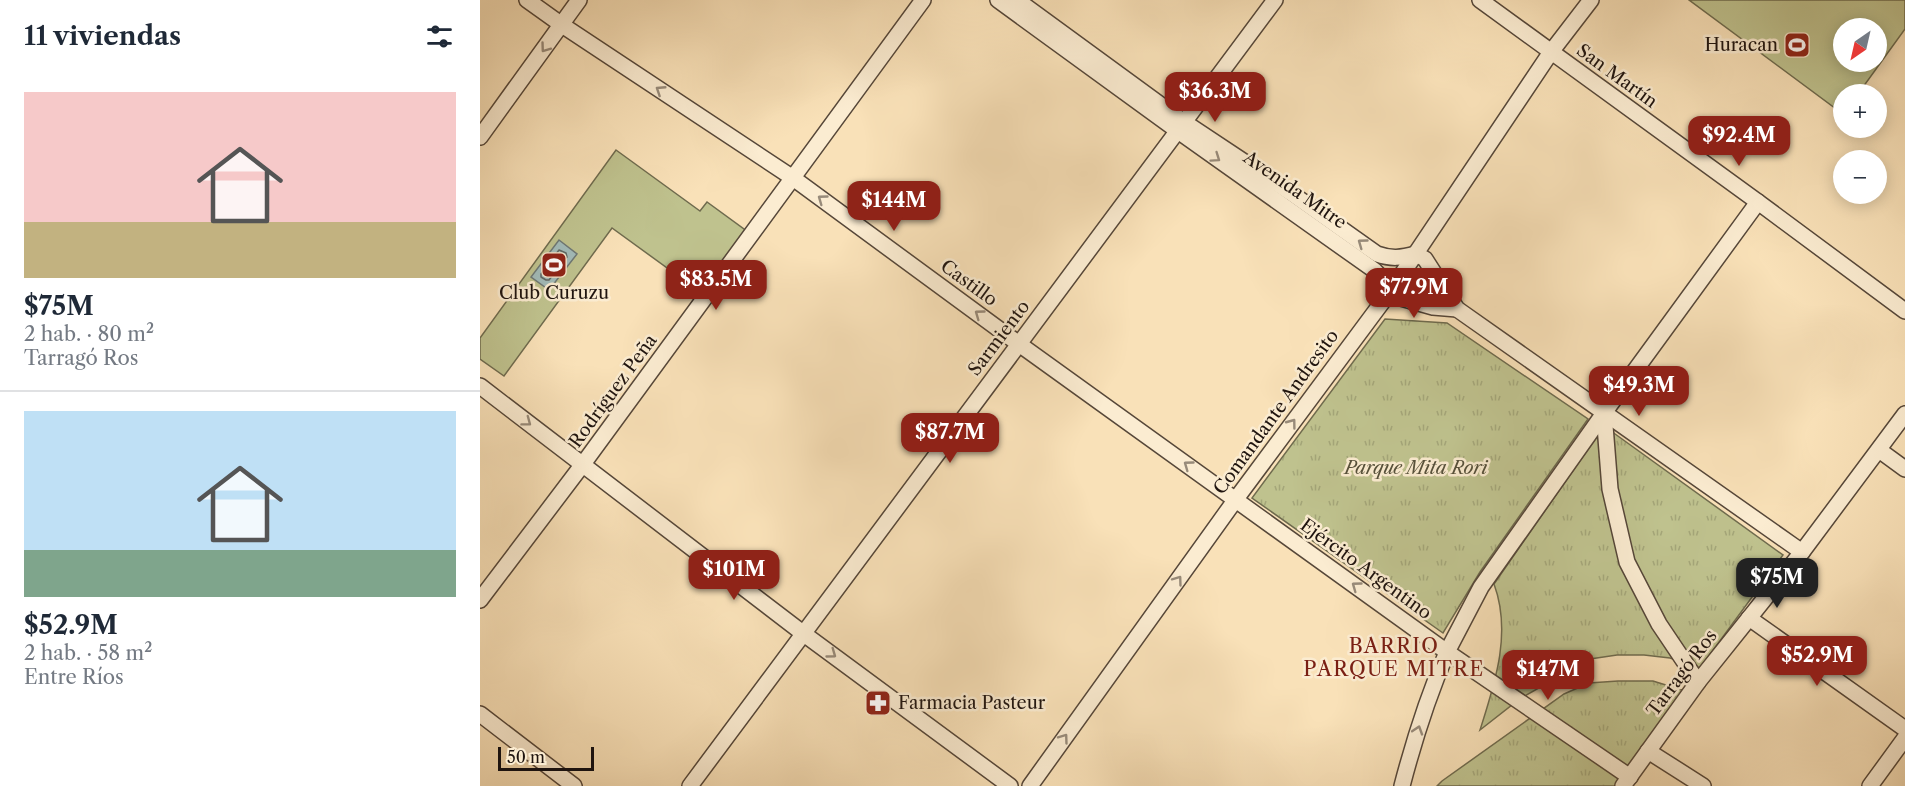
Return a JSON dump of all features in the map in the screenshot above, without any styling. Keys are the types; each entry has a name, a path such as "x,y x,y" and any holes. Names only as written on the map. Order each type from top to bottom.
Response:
{"street":[{"name":"Castillo","path":"527,0 793,178 1019,344 1236,499"},
{"path":"480,137 579,0"},
{"name":"Rodríguez Peña","path":"480,600 583,464 923,0"},
{"name":"Avenida Mitre","path":"998,0 1181,127 1292,193 1377,254 1388,258 1402,258 1416,254"},
{"name":"Avenida Mitre","path":"1017,0 1181,127 1374,270 1401,298 1433,307 1457,309"},
{"name":"Sarmiento","path":"690,786 1275,0"},
{"name":"San Martín","path":"1480,0 1905,311"},
{"name":"Comandante Andresito","path":"1030,786 1236,499 1392,288 1551,52 1591,0"},
{"path":"1402,786 1431,689 1447,652 1481,587 1758,202"},
{"path":"1416,254 1425,259 1457,309 1802,552"},
{"path":"480,386 804,634 1010,786"},
{"path":"1604,413 1610,489 1626,562 1659,624 1698,682"},
{"name":"Tarragó Ros","path":"1626,781 1698,682 1802,552 1905,414"},
{"path":"1879,450 1905,469"},
{"name":"Ejército Argentino","path":"1236,499 1626,781"},
{"path":"1749,618 1905,729"},
{"path":"480,714 574,786"},
{"path":"1870,786 1905,738"},
{"path":"1648,751 1703,786"}],"green space":[{"name":"Huracan","path":"1689,0 1905,0 1905,29 1887,54 1887,18 1833,18 1833,72 1874,72 1865,84 1833,84 1833,107"},
{"path":"616,150 700,211 707,202 748,232 703,294 612,228 504,376 480,359 480,338"},
{"name":"Parque Mita Rori","path":"1385,319 1447,323 1588,419 1480,572 1443,633 1252,498"},
{"path":"1604,426 1783,555 1700,668 1670,658 1644,655 1617,655 1590,659 1521,698 1480,730 1496,676 1501,639 1502,621 1494,584"},
{"path":"1653,681 1685,691 1616,786 1437,786 1564,694 1589,683"}],"water":[{"name":"Club Curuzu","path":"559,240 577,254 549,290 531,277"}],"place":[{"name":"Huracan","path":"1797,45"},
{"name":"Club Curuzu","path":"554,265"},
{"name":"Farmacia Pasteur","path":"878,703"}],"district":[{"name":"BARRIO PARQUE MITRE","path":"1394,658"}]}
